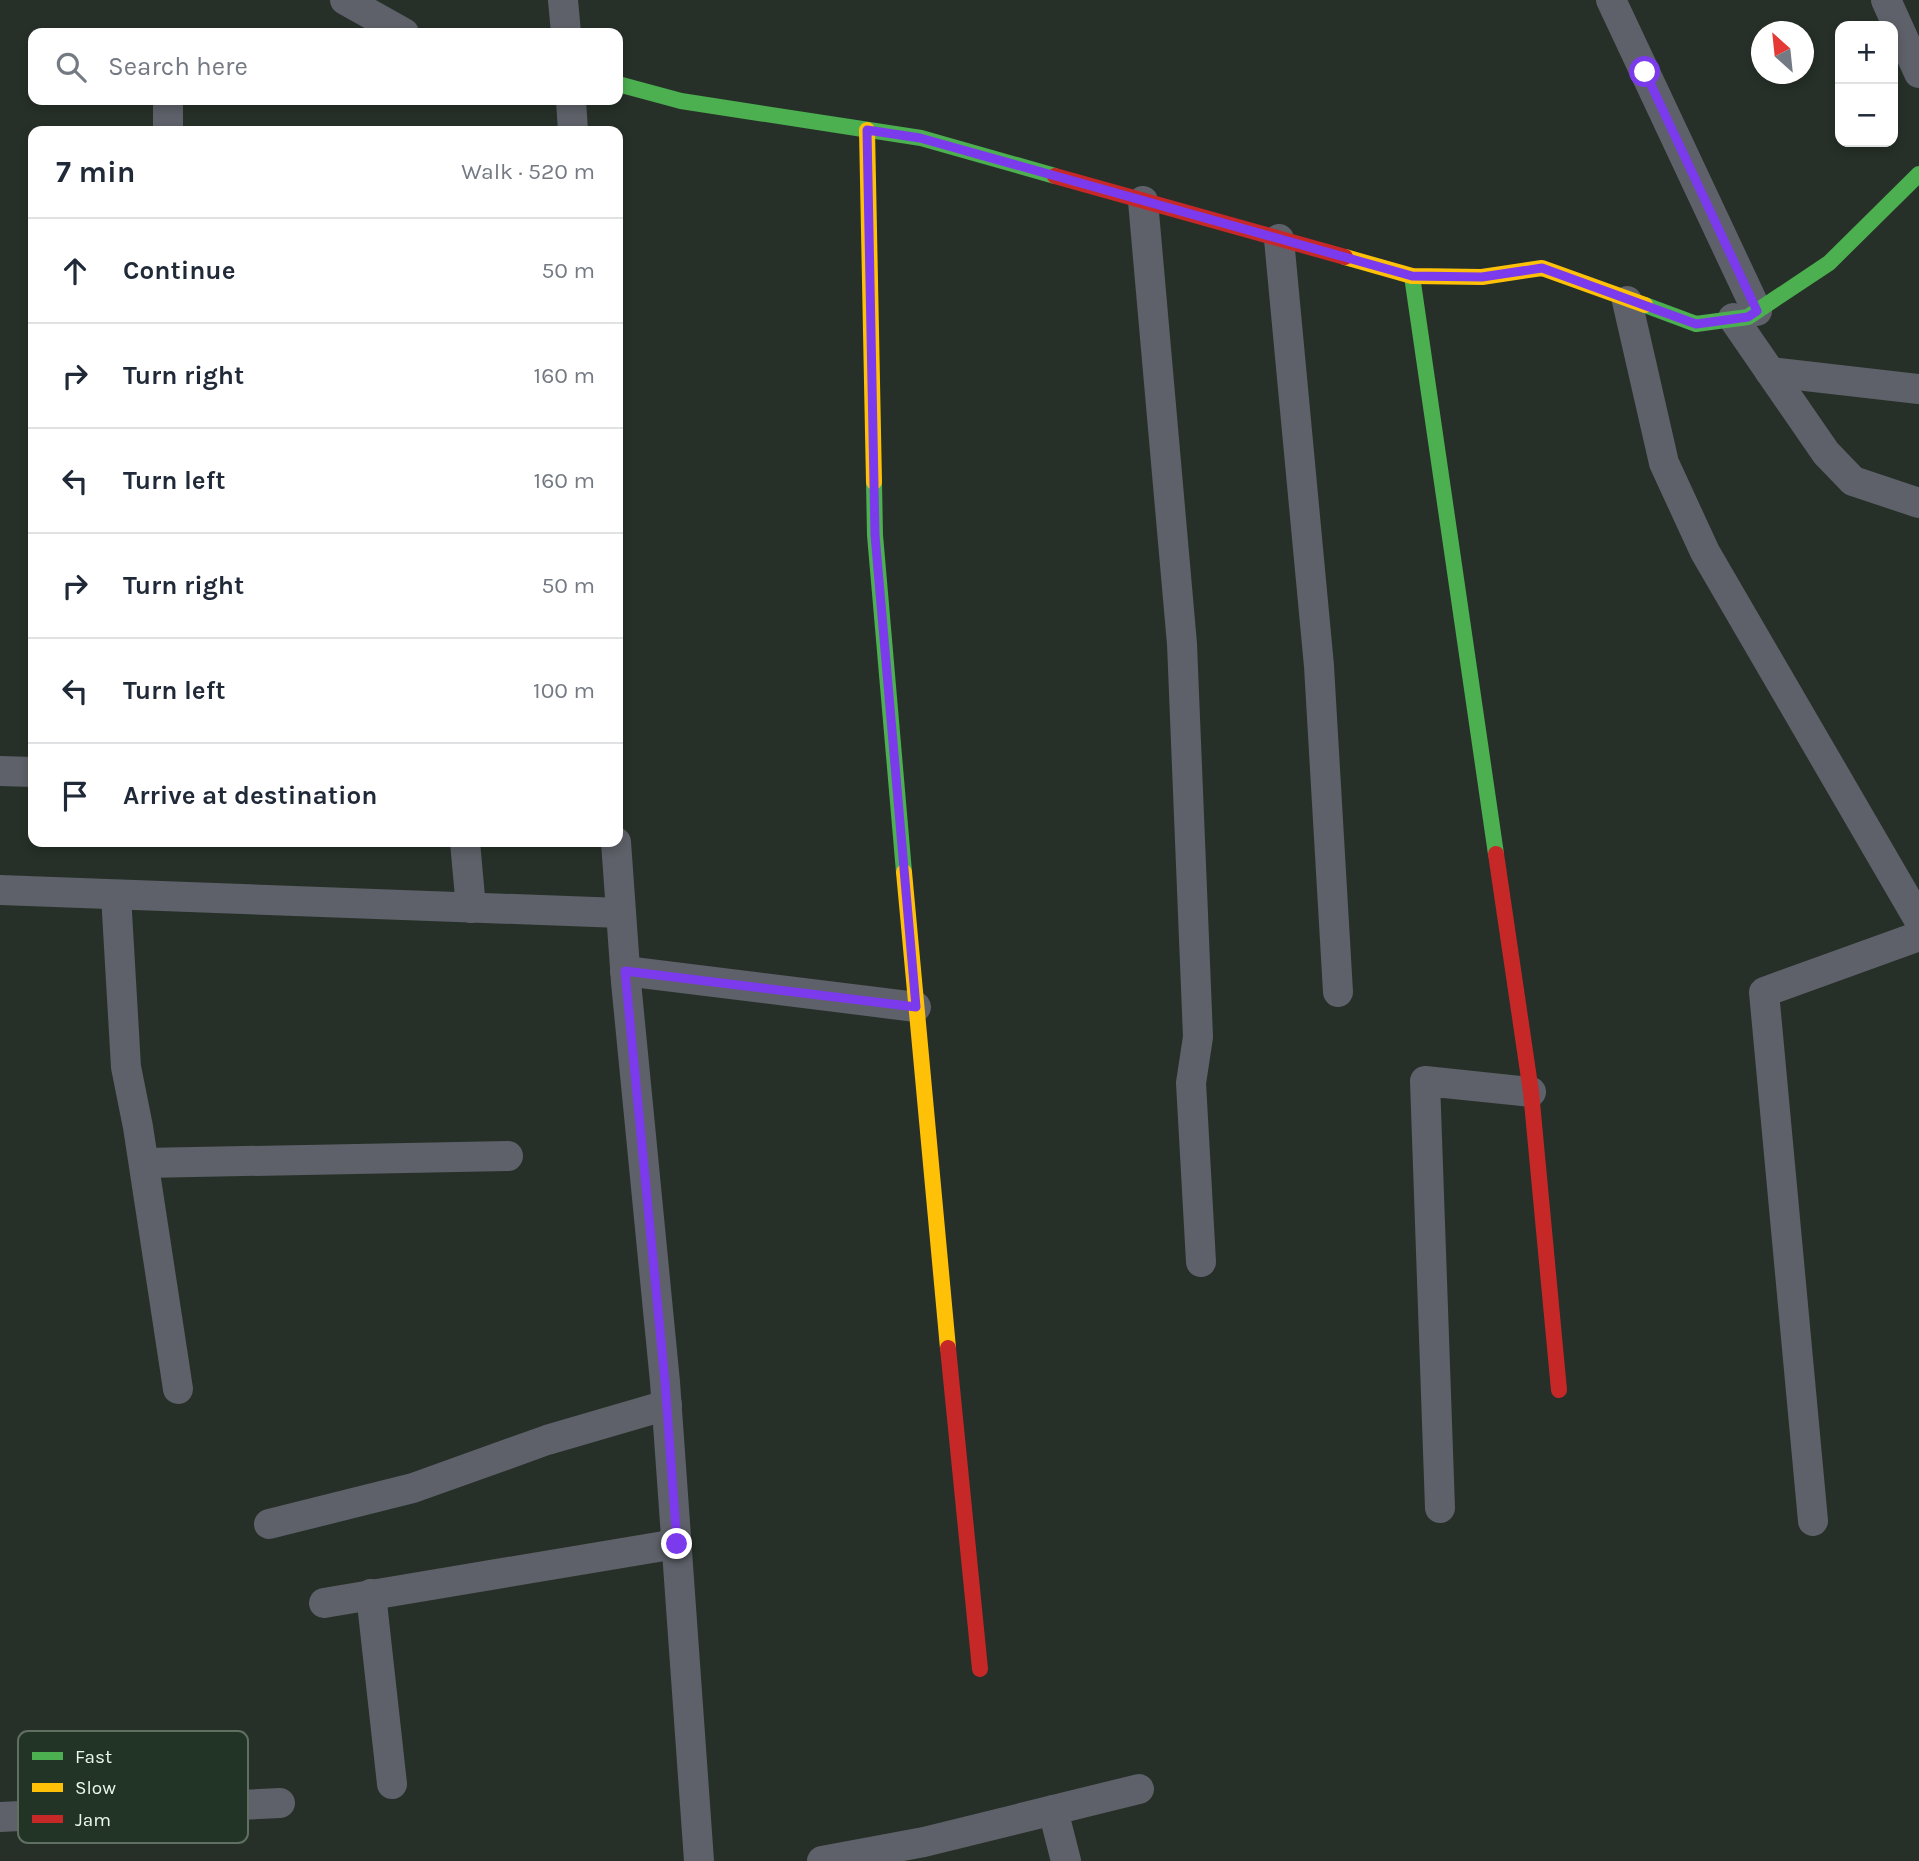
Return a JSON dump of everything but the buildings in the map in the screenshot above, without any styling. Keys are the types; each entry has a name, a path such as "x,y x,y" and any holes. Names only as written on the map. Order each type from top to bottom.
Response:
{"street":[{"path":"345,0 395,28"},
{"path":"563,0 566,28"},
{"path":"1611,0 1770,372 1826,453 1853,481 1919,503"},
{"path":"1886,0 1919,73"},
{"path":"623,85 681,101 920,138 1412,276 1482,277 1542,268 1696,324 1745,315 1829,263 1919,174"},
{"path":"168,105 169,126"},
{"path":"572,105 573,126"},
{"path":"867,130 875,535 916,1007 980,1669"},
{"path":"1143,201 1182,644 1198,1037 1191,1083 1201,1262"},
{"path":"1279,239 1319,666 1338,992"},
{"path":"1412,276 1531,1092 1559,1390"},
{"path":"1627,301 1664,463 1687,514 1705,552 1919,920"},
{"path":"1770,372 1919,389"},
{"path":"0,771 28,772"},
{"path":"465,847 471,908"},
{"path":"616,847 625,971 667,1405 699,1861"},
{"path":"0,890 621,913"},
{"path":"116,895 126,1067 144,1163 178,1389"},
{"path":"1813,1521 1764,992 1919,936"},
{"path":"625,971 916,1007"},
{"path":"1440,1508 1425,1081 1531,1092"},
{"path":"144,1163 508,1156"},
{"path":"269,1524 413,1488 547,1440 667,1405"},
{"path":"324,1603 677,1544"},
{"path":"371,1594 392,1784"},
{"path":"822,1861 924,1842 1139,1789"},
{"path":"248,1805 280,1803"},
{"path":"1053,1810 1066,1861"},
{"path":"0,1817 18,1816"}],"traffic: fast":[{"path":"623,85 681,101 921,138 1055,176"},
{"path":"1645,305 1696,324 1748,317 1829,263 1919,174"},
{"path":"1412,276 1496,854"},
{"path":"874,482 875,535 904,872"}],"traffic: slow":[{"path":"867,130 874,482"},
{"path":"1345,257 1412,276 1482,277 1542,268 1645,305"},
{"path":"904,872 948,1348"}],"traffic: jam":[{"path":"1055,176 1345,257"},
{"path":"1496,854 1531,1092 1559,1390"},
{"path":"948,1348 980,1669"}],"route":[{"path":"677,1544 665,1382 625,971 916,1007 875,535 867,130 920,138 1412,276 1482,277 1542,268 1696,324 1748,317 1757,311 1645,72"}]}
